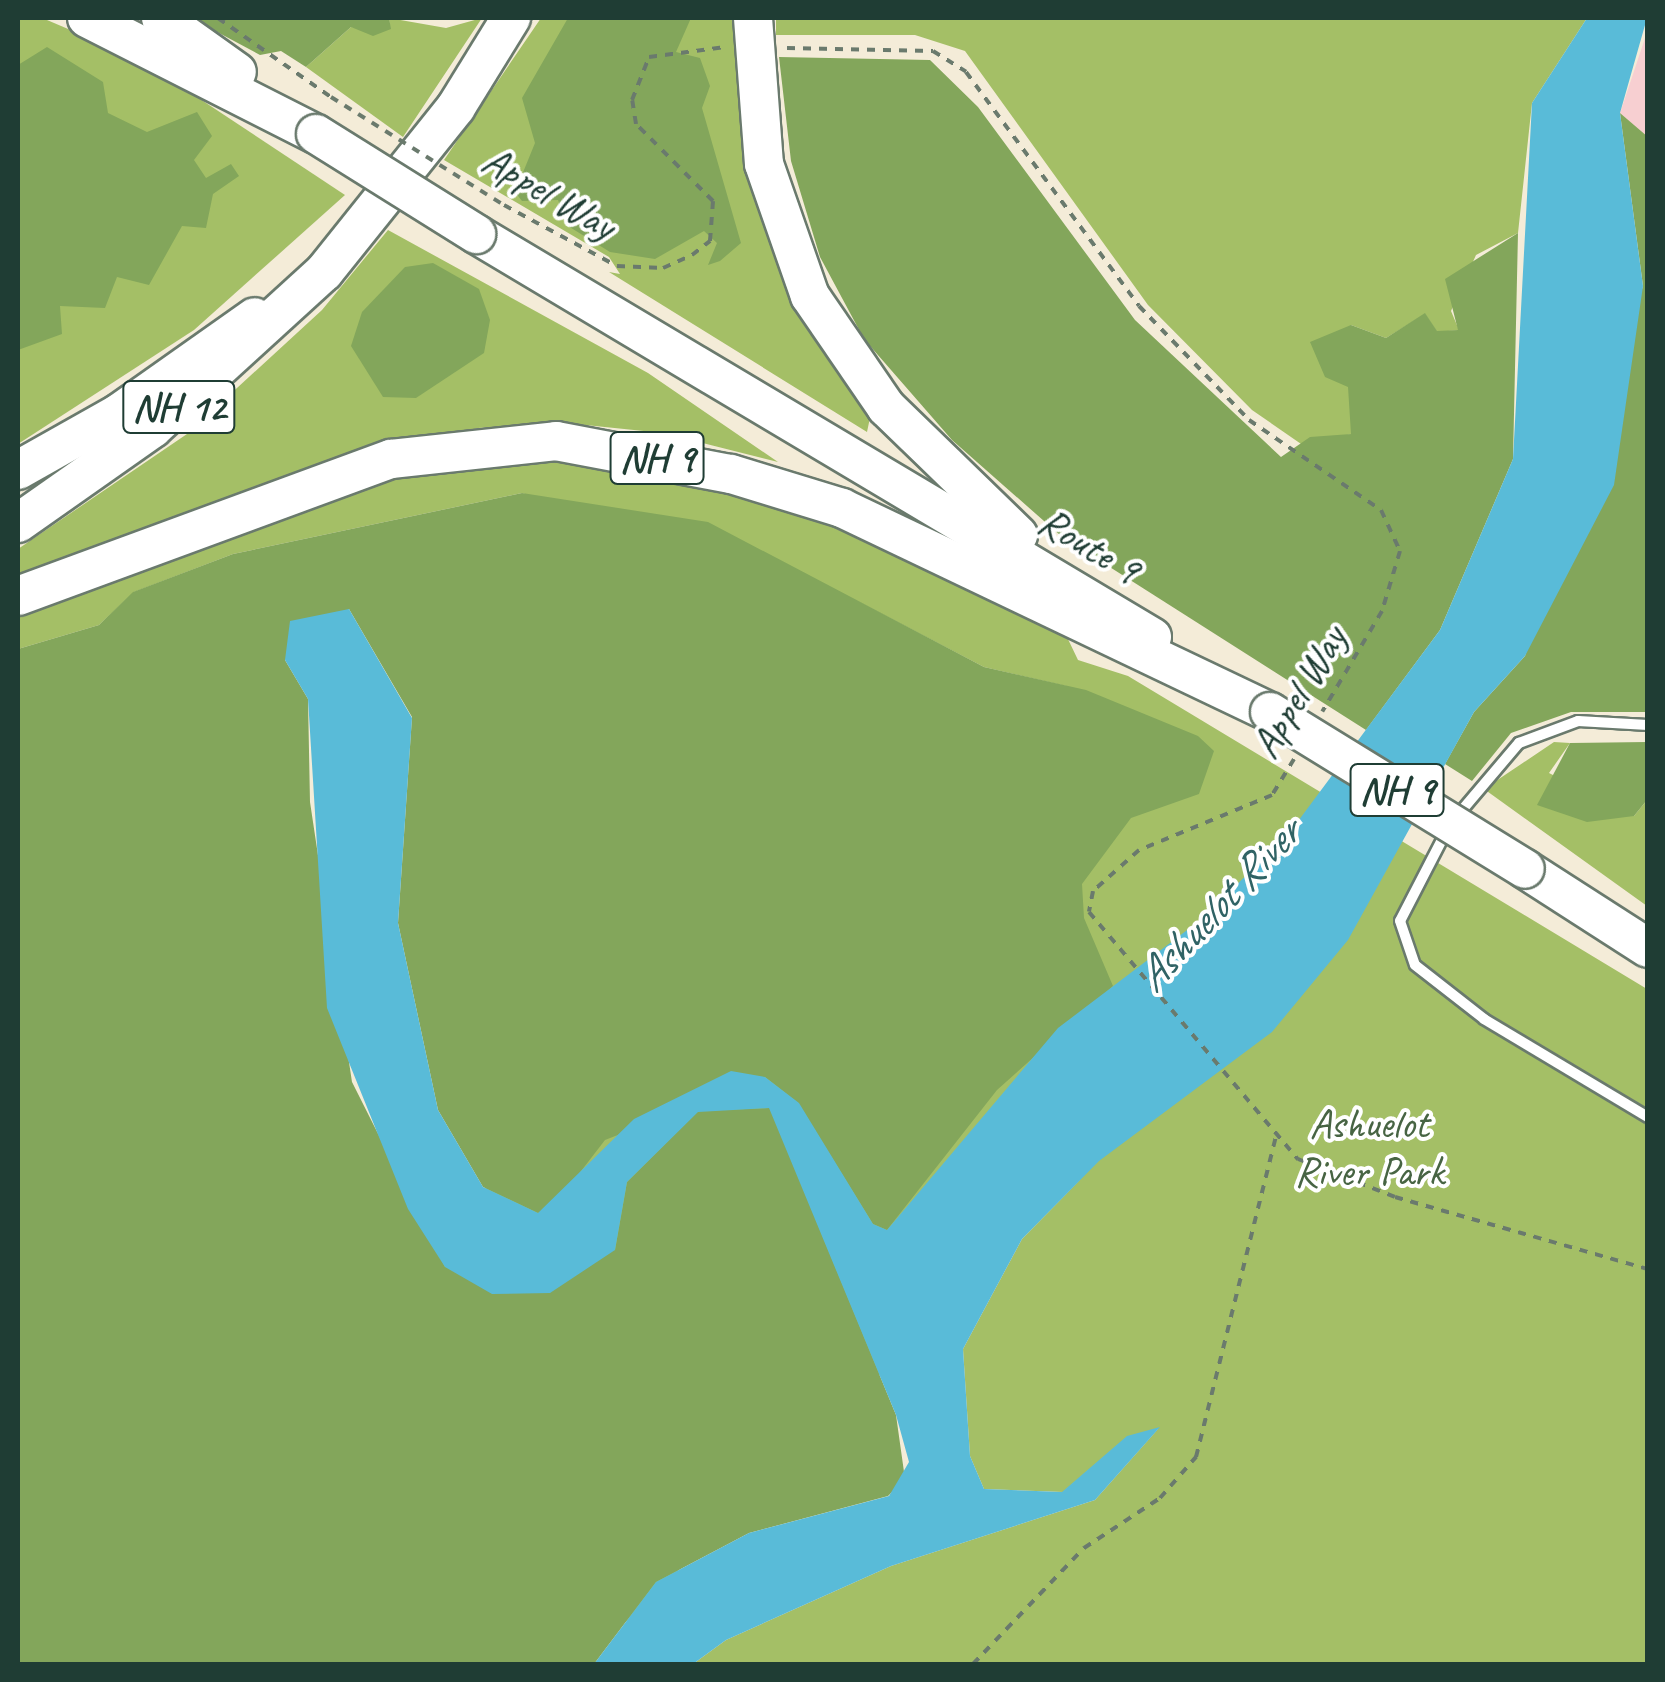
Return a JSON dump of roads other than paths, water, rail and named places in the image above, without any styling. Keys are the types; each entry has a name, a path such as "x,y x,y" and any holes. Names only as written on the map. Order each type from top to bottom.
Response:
{"highway":[{"path":"87,18 275,108"},
{"name":"NH 9","path":"161,18 275,108"},
{"name":"NH 12","path":"18,523 154,428 324,272 456,107 511,18"},
{"path":"753,18 764,164 810,296 886,407 1083,593"},
{"name":"Route 9","path":"275,108 476,234 1083,593 1648,948"},
{"path":"18,470 119,414 324,272"},
{"name":"NH 9","path":"18,596 391,458 556,441 750,479 842,508 1270,712"}],"lane":[{"path":"1648,725 1578,721 1519,743 1443,836 1400,922 1435,987 1648,1117"}],"water":[{"name":"Ashuelot River","path":"1587,18 1647,18 1620,113 1643,286 1614,485 1525,656 1474,712 1348,940 1272,1032 1099,1161 1022,1239 963,1349 970,1456 984,1489 1062,1492 1127,1436 1160,1427 1095,1500 891,1566 726,1640 693,1664 594,1664 656,1582 749,1533 889,1496 909,1462 896,1415 769,1108 698,1112 627,1182 615,1250 550,1293 492,1294 445,1267 408,1209 327,1008 308,699 285,660 290,621 349,609 412,718 398,923 438,1110 483,1187 538,1213 634,1119 731,1071 765,1077 799,1103 873,1224 887,1230 1058,1028 1203,918 1290,832 1440,630 1513,459 1532,103"}],"park label":[{"name":"Ashuelot River Park","path":"1369,1148"}]}
